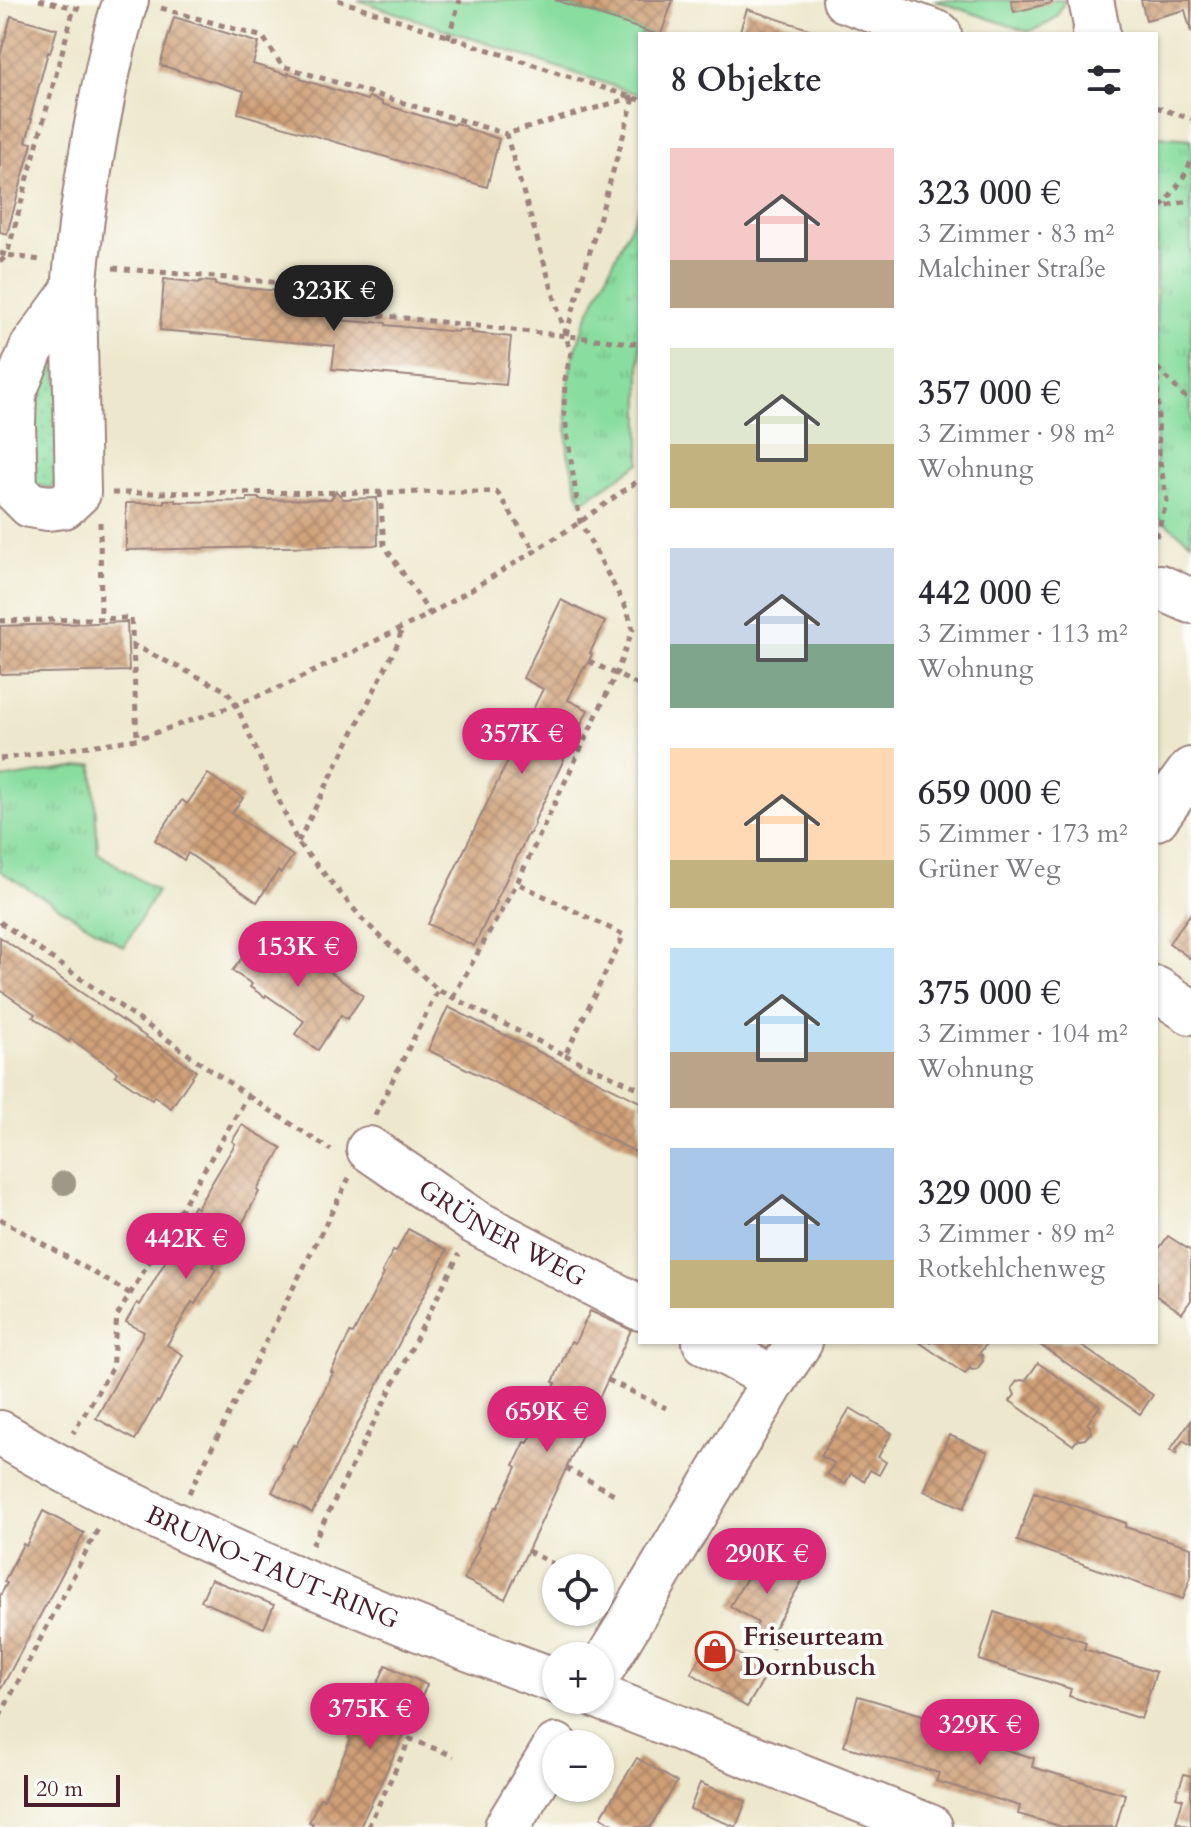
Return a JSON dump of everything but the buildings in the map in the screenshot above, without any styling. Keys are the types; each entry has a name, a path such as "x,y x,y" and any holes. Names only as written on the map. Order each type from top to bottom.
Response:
{"street":[{"path":"845,0 933,32"},
{"path":"1091,0 1096,32"},
{"path":"75,278 92,145 131,7"},
{"path":"1158,815 1191,770"},
{"path":"1158,990 1191,1012"},
{"name":"GRÜNER WEG","path":"359,1146 475,1222 638,1307"},
{"path":"709,1344 775,1379"},
{"path":"614,1649 799,1344"},
{"name":"BRUNO-TAUT-RING","path":"0,1433 113,1495 187,1531 337,1596 542,1676"},
{"path":"614,1703 930,1827"},
{"path":"507,1827 542,1770"}],"path":[{"path":"39,0 74,8 131,7 263,37 282,66 506,134 637,98"},
{"path":"338,0 637,98"},
{"path":"448,38 460,0"},
{"path":"0,262 74,8"},
{"path":"566,336 637,98"},
{"path":"1158,108 1191,119"},
{"path":"453,997 517,883 616,674 633,629 627,610 580,522 564,412 565,379 571,353 506,134"},
{"path":"1159,208 1177,188 1191,160"},
{"path":"1159,208 1191,200"},
{"path":"3,254 75,278 339,288 377,315 638,344"},
{"path":"1158,369 1191,403"},
{"path":"1158,412 1159,456 1167,501 1158,525"},
{"path":"0,759 137,739 288,684 430,614 535,551 638,480"},
{"path":"380,492 384,545 430,614"},
{"path":"100,493 497,492 535,551"},
{"path":"100,508 101,619"},
{"path":"0,621 131,618 137,739"},
{"path":"298,843 398,643 402,627"},
{"path":"133,645 227,691 298,843 364,921 438,990 565,1055 638,1088"},
{"path":"589,661 638,685"},
{"path":"517,883 624,935 565,1055"},
{"path":"0,922 248,1096 359,1146"},
{"path":"184,1503 438,990"},
{"path":"67,1443 112,1368 117,1316 248,1096"},
{"path":"0,1219 131,1294"},
{"path":"306,1557 475,1222"},
{"path":"608,1380 666,1408"},
{"path":"566,1468 614,1494"},
{"path":"0,1716 101,1522"},
{"path":"528,1551 542,1558"},
{"path":"368,1827 410,1739 454,1756"}],"green space":[{"path":"358,0 553,0 649,32 638,32 638,94"},
{"path":"934,0 1065,0 1057,16 1028,32"},
{"path":"1158,136 1191,139 1191,542 1158,517"},
{"path":"638,210 638,464 581,503 568,453 566,397 571,364 585,321"},
{"path":"55,352 65,475 52,488 34,485 29,394"},
{"path":"93,765 98,853 157,891 124,947 0,871 0,779"}],"place":[{"name":"Friseurteam Dornbusch","path":"715,1651"}]}
